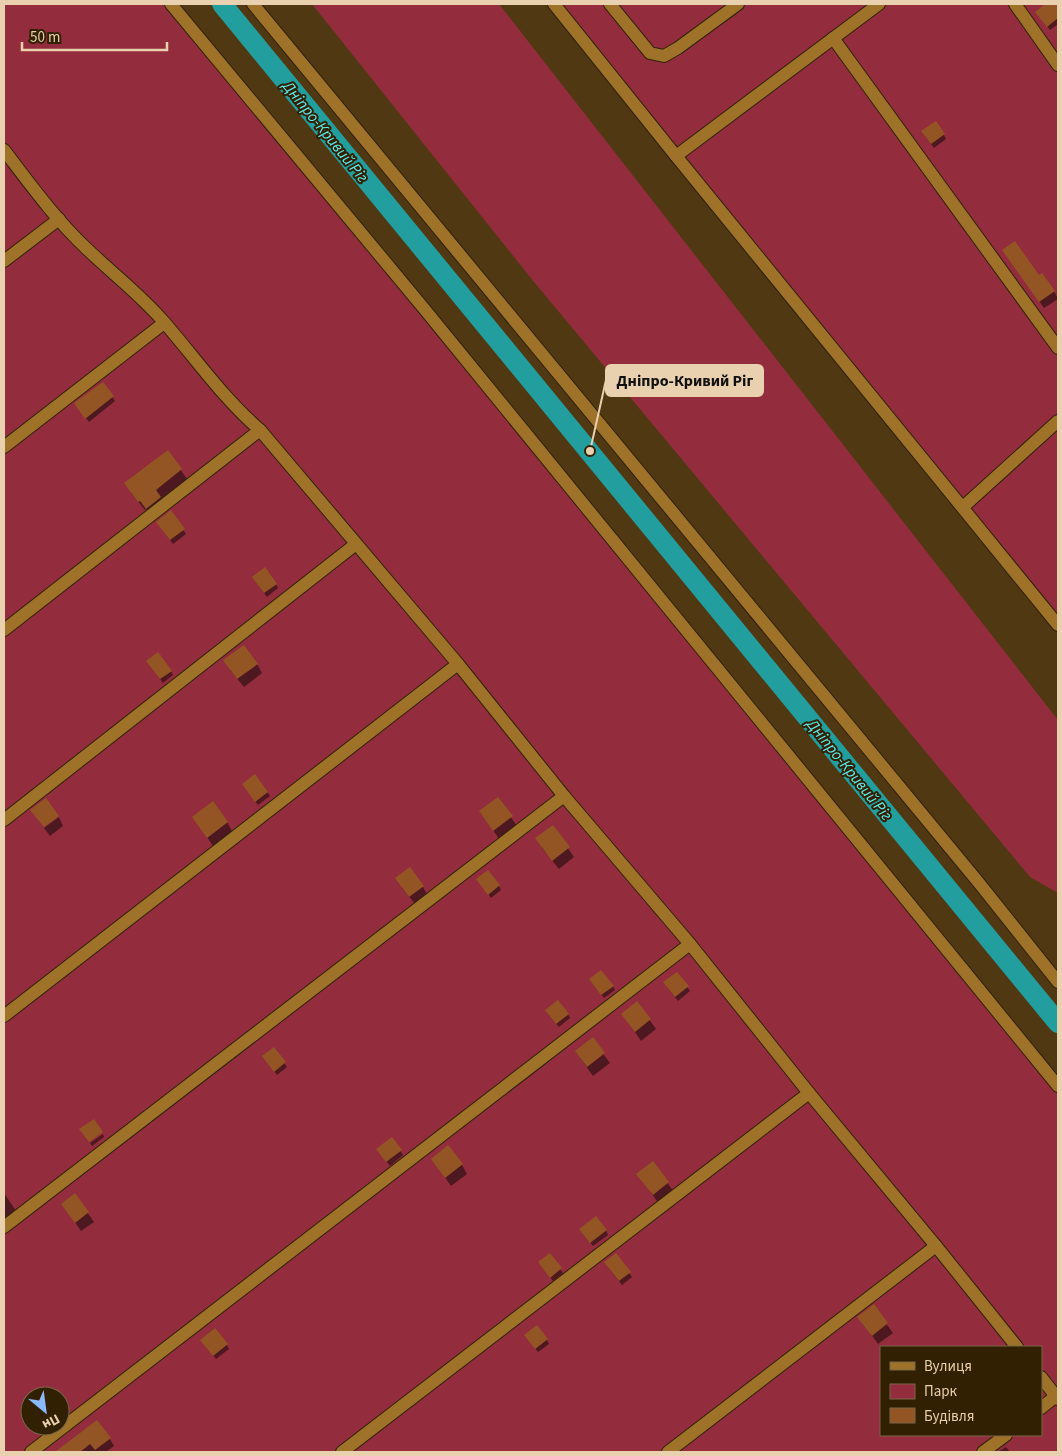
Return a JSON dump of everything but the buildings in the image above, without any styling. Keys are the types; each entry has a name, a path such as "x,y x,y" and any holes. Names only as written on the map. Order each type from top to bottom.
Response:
{"street":[{"path":"171,4 426,311 1058,1086"},
{"path":"253,4 979,883 1058,982"},
{"path":"554,4 1058,625"},
{"path":"610,4 650,52 664,56 678,48 738,4"},
{"path":"676,156 879,4"},
{"path":"1014,4 1058,65"},
{"path":"833,38 1058,348"},
{"path":"4,150 59,219 86,249 137,293 215,386 242,415 260,430 458,664 564,796 690,944 1016,1346"},
{"path":"4,261 59,219"},
{"path":"4,447 164,323"},
{"path":"962,507 1058,421"},
{"path":"4,630 260,430"},
{"path":"4,820 356,544"},
{"path":"4,1016 458,664"},
{"path":"4,1227 564,796"},
{"path":"31,1452 690,944"},
{"path":"342,1452 809,1093"},
{"path":"668,1452 936,1246"},
{"path":"1042,1378 1057,1397 1042,1407"},
{"path":"983,1452 1005,1436"}],"green space":[{"path":"4,4 171,4 1058,1086 1058,1452 4,1452"},
{"path":"312,4 499,4 1058,720 1058,893 1030,877 534,282"},
{"path":"554,4 1058,4 1058,625"}],"waterway":[{"name":"Дніпро-Кривий Ріг","path":"222,4 1058,1023"}],"place":[{"name":"Дніпро-Кривий Ріг","path":"590,451"}]}
